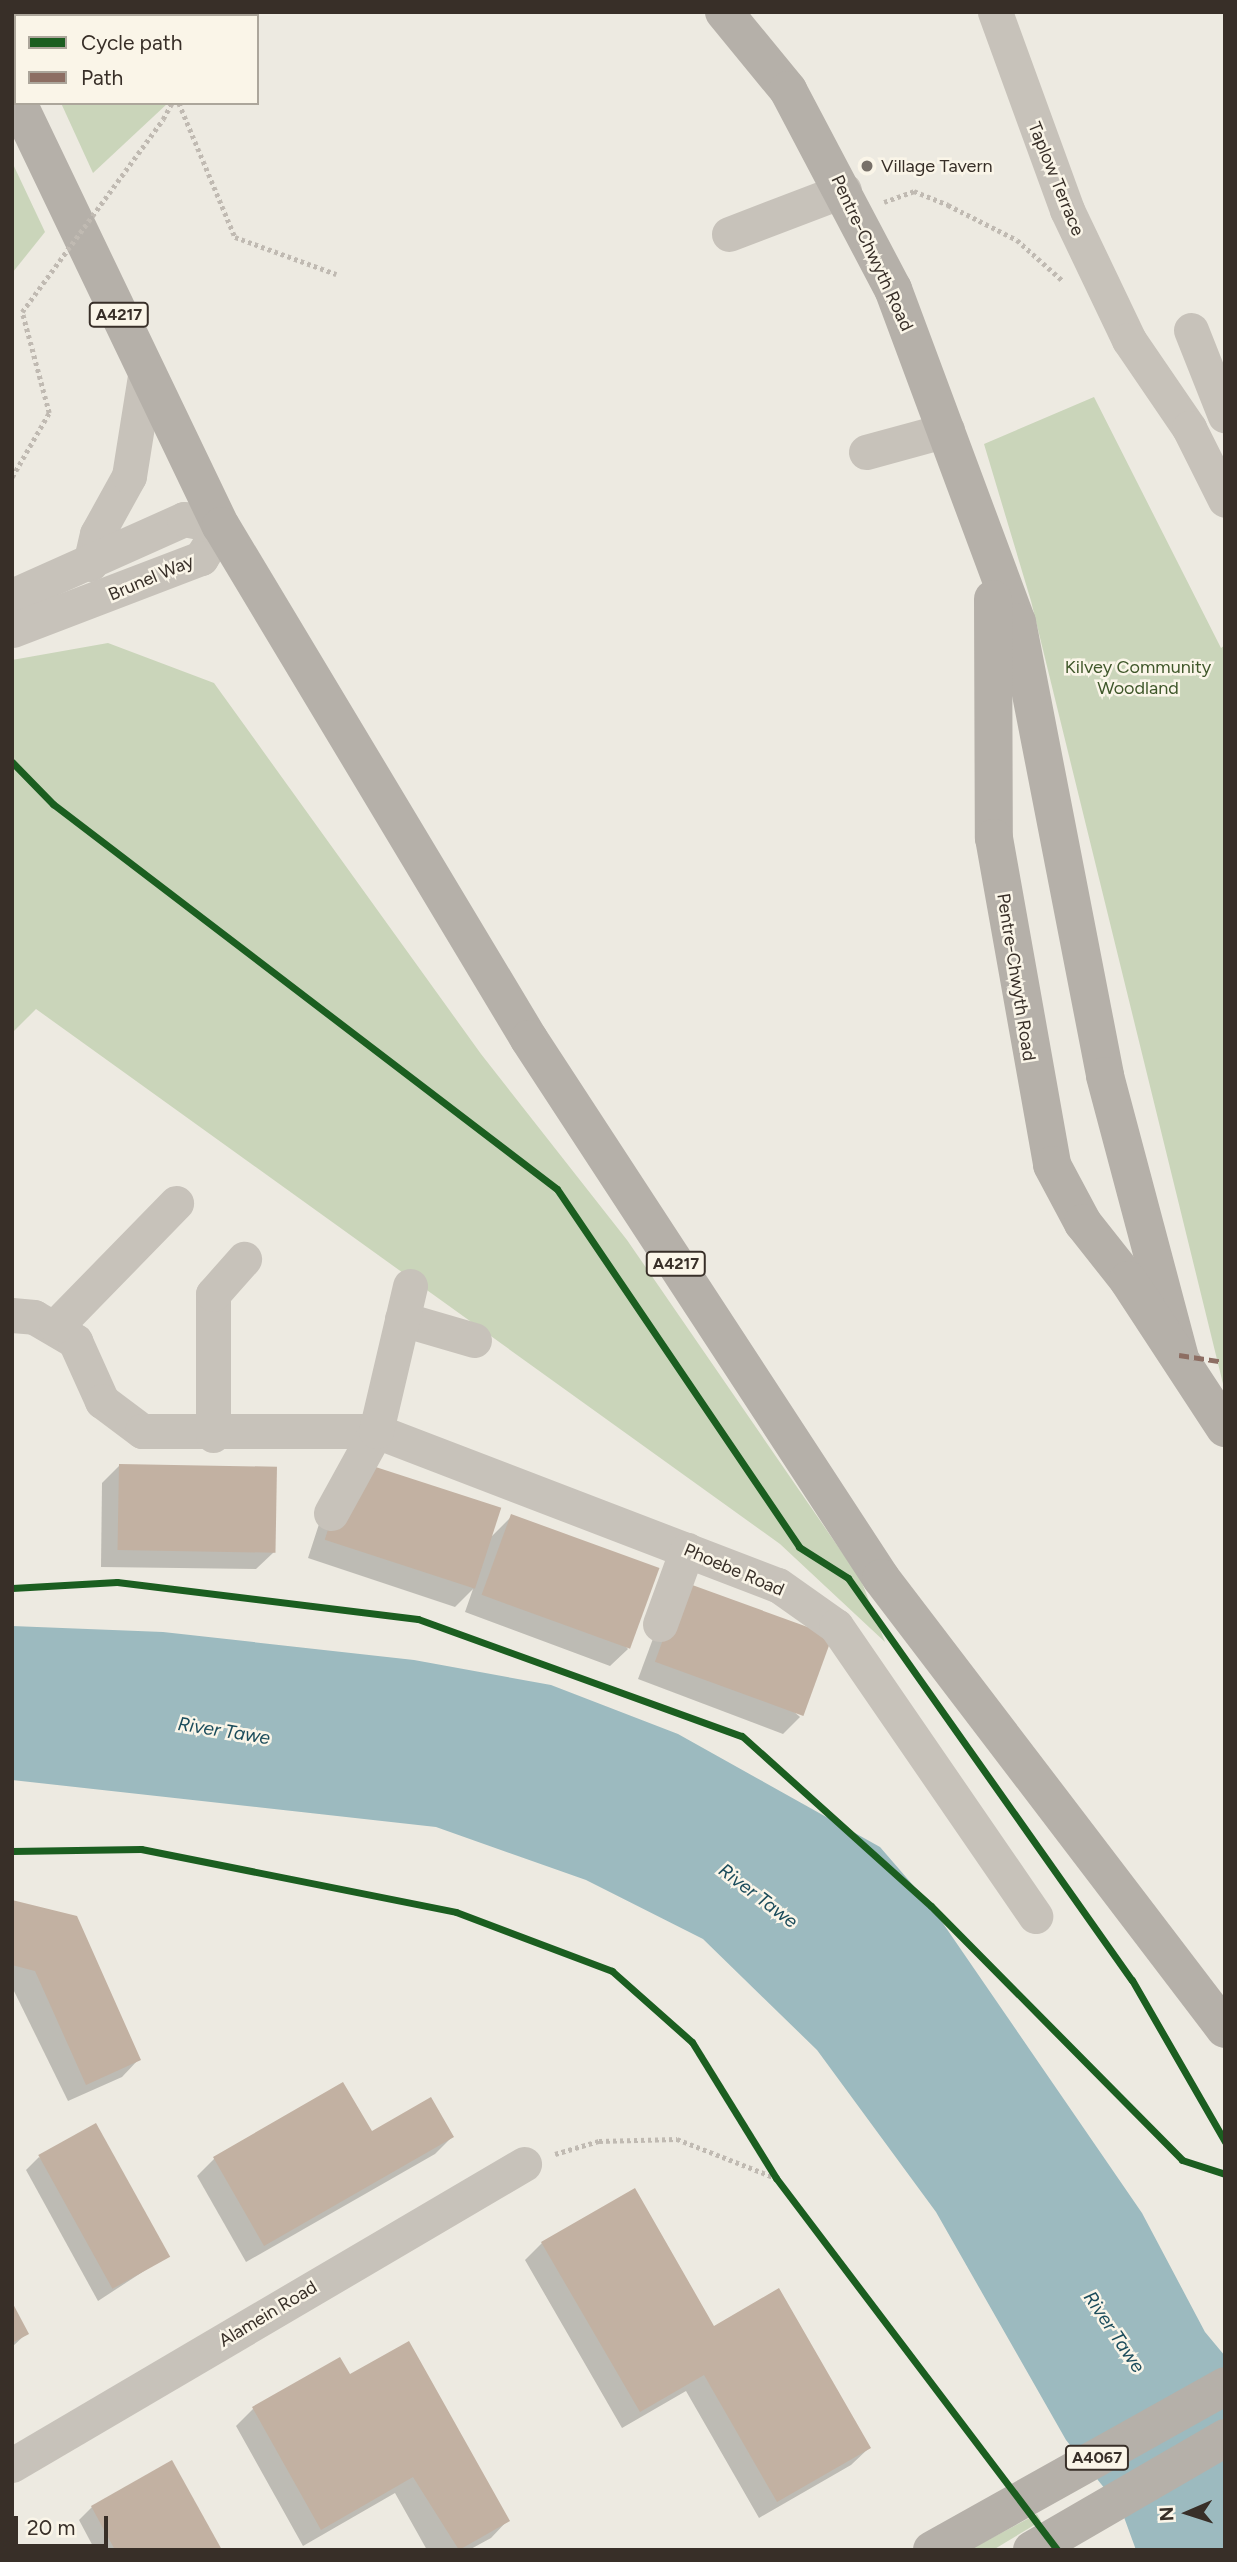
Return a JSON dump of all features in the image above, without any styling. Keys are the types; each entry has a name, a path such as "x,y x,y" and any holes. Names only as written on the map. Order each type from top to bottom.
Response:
{"main road":[{"name":"Pentre-Chwyth Road","path":"724,12 788,90 851,204 893,289 947,430 989,558 1017,622 1032,680 1105,1076 1179,1355"},
{"name":"A4217","path":"19,105 220,526 529,1039 881,1578 1225,2029"},
{"name":"Pentre-Chwyth Road","path":"989,558 997,643 990,767 994,838 1038,1110 1052,1166 1083,1223 1179,1355 1225,1428"},
{"name":"A4217","path":"1180,1969 1225,2002"},
{"name":"A4067","path":"932,2550 1225,2386"},
{"name":"A4067","path":"1032,2550 1225,2438"}],"street":[{"name":"Taplow Terrace","path":"995,12 1067,210 1129,340 1189,428 1225,500"},
{"path":"729,234 851,204"},
{"path":"1191,330 1225,416"},
{"path":"90,564 97,534 129,476 146,370"},
{"path":"866,453 947,430"},
{"name":"Brunel Way","path":"12,596 90,564 184,519 220,526 201,558 12,630"},
{"path":"12,1315 56,1326 176,1202"},
{"path":"213,1435 213,1294 244,1259"},
{"path":"331,1513 376,1432 406,1303 474,1340"},
{"name":"Phoebe Road","path":"56,1326 75,1341 102,1401 118,1417 142,1431 213,1435 376,1432 778,1585 836,1626 1035,1916"},
{"path":"660,1624 687,1550"},
{"name":"Alamein Road","path":"12,2465 524,2164"}],"path":[{"path":"12,477 49,413 22,312 171,105"},
{"path":"180,105 235,237 336,274"},
{"path":"851,204 914,191 1017,240 1073,290"},
{"path":"524,2164 599,2141 677,2139 776,2178"},
{"path":"769,2166 785,2189"}],"green space":[{"path":"20,12 158,12 158,14"},
{"path":"62,105 166,105 93,173"},
{"path":"12,162 45,232 13,272 12,271"},
{"name":"Kilvey Community Woodland","path":"1094,397 1221,648 1225,645 1225,1392 1031,601 984,444"},
{"path":"108,643 214,683 481,1054 627,1240 861,1580 885,1642 780,1544 36,1009 12,1033 12,660"},
{"path":"1037,2514 1041,2521 993,2550 969,2550"}],"water":[{"name":"River Tawe","path":"12,1626 163,1632 414,1660 551,1685 678,1734 880,1847 931,1906 1142,2213 1205,2332 1225,2356 1225,2550 1136,2550 1121,2509 1066,2440 936,2212 817,2050 703,1939 586,1880 436,1827 12,1780"}],"building":[{"path":"351,1459 501,1508 475,1589 325,1540"},
{"path":"119,1464 277,1467 275,1553 117,1550"},
{"path":"511,1514 659,1568 630,1649 482,1595"},
{"path":"684,1582 832,1636 803,1716 655,1662"},
{"path":"12,1900 77,1916 141,2060 86,2085 35,1971 12,1965"},
{"path":"343,2082 372,2131 431,2097 454,2137 264,2246 213,2157"},
{"path":"96,2123 170,2257 112,2289 38,2155"},
{"path":"635,2188 714,2326 779,2288 871,2448 777,2502 704,2375 640,2412 541,2242"},
{"path":"12,2302 29,2334 12,2343"},
{"path":"409,2341 510,2521 459,2550 413,2477 321,2530 252,2407 340,2357 350,2374"},
{"path":"172,2460 222,2550 115,2550 91,2506"}],"marked path":[{"path":"1179,1355 1225,1362"}],"cycle path":[{"path":"12,762 53,804 557,1189 799,1547 848,1578 1132,1980 1225,2142"},
{"path":"12,1588 117,1582 418,1619 742,1736 931,1906 1182,2160 1225,2174"},
{"path":"12,1851 141,1849 456,1912 612,1971 692,2042 776,2178 1057,2550"}],"place":[{"name":"Village Tavern","path":"867,166"}]}
